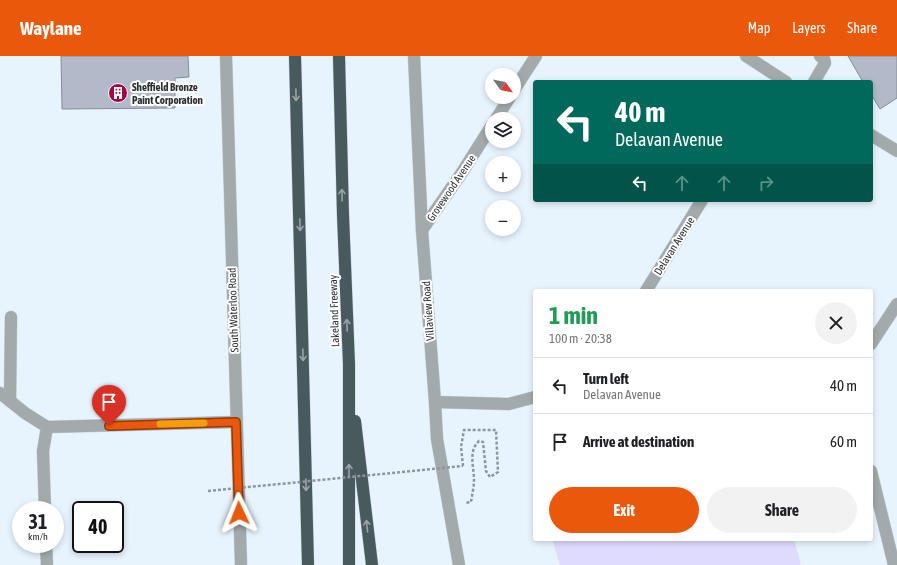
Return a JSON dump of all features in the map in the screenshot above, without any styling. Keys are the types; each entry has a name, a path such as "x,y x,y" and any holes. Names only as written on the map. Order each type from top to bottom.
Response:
{"highway":[{"path":"295,56 308,565"},
{"name":"Lakeland Freeway","path":"339,56 349,364 349,565"},
{"path":"349,364 372,565"}],"street":[{"name":"South Waterloo Road","path":"226,56 240,565"},
{"name":"Villaview Road","path":"414,56 422,230 437,439 459,565"},
{"path":"521,79 536,56"},
{"path":"746,56 780,80"},
{"path":"815,80 825,63 824,59 820,56"},
{"name":"Grovewood Avenue","path":"422,230 485,136"},
{"path":"873,136 897,151"},
{"name":"Delavan Avenue","path":"647,289 701,202"},
{"path":"873,341 897,304"},
{"path":"10,402 11,317"},
{"path":"0,393 10,402 47,427 236,422"},
{"path":"435,402 509,404 533,398"},
{"path":"45,501 43,451 47,427"},
{"path":"873,479 894,565"},
{"path":"46,553 47,565"}],"path":[{"path":"208,492 463,466 461,447 464,430 496,430 498,472 490,477 486,470 484,442 479,441 474,445 472,458 474,481 471,502 465,503"}],"shaded area":[{"path":"553,541 795,541 801,565 560,565"}],"building":[{"name":"Sheffield Bronze Paint Corporation","path":"61,56 188,56 189,77 175,78 175,108 62,109"},
{"path":"848,56 897,56 897,98 880,109 873,97 873,80 862,80"}],"slow traffic":[{"path":"160,424 204,423"}],"place":[{"name":"Sheffield Bronze Paint Corporation","path":"118,93"}],"route":[{"path":"109,426 236,422 239,513"}]}
